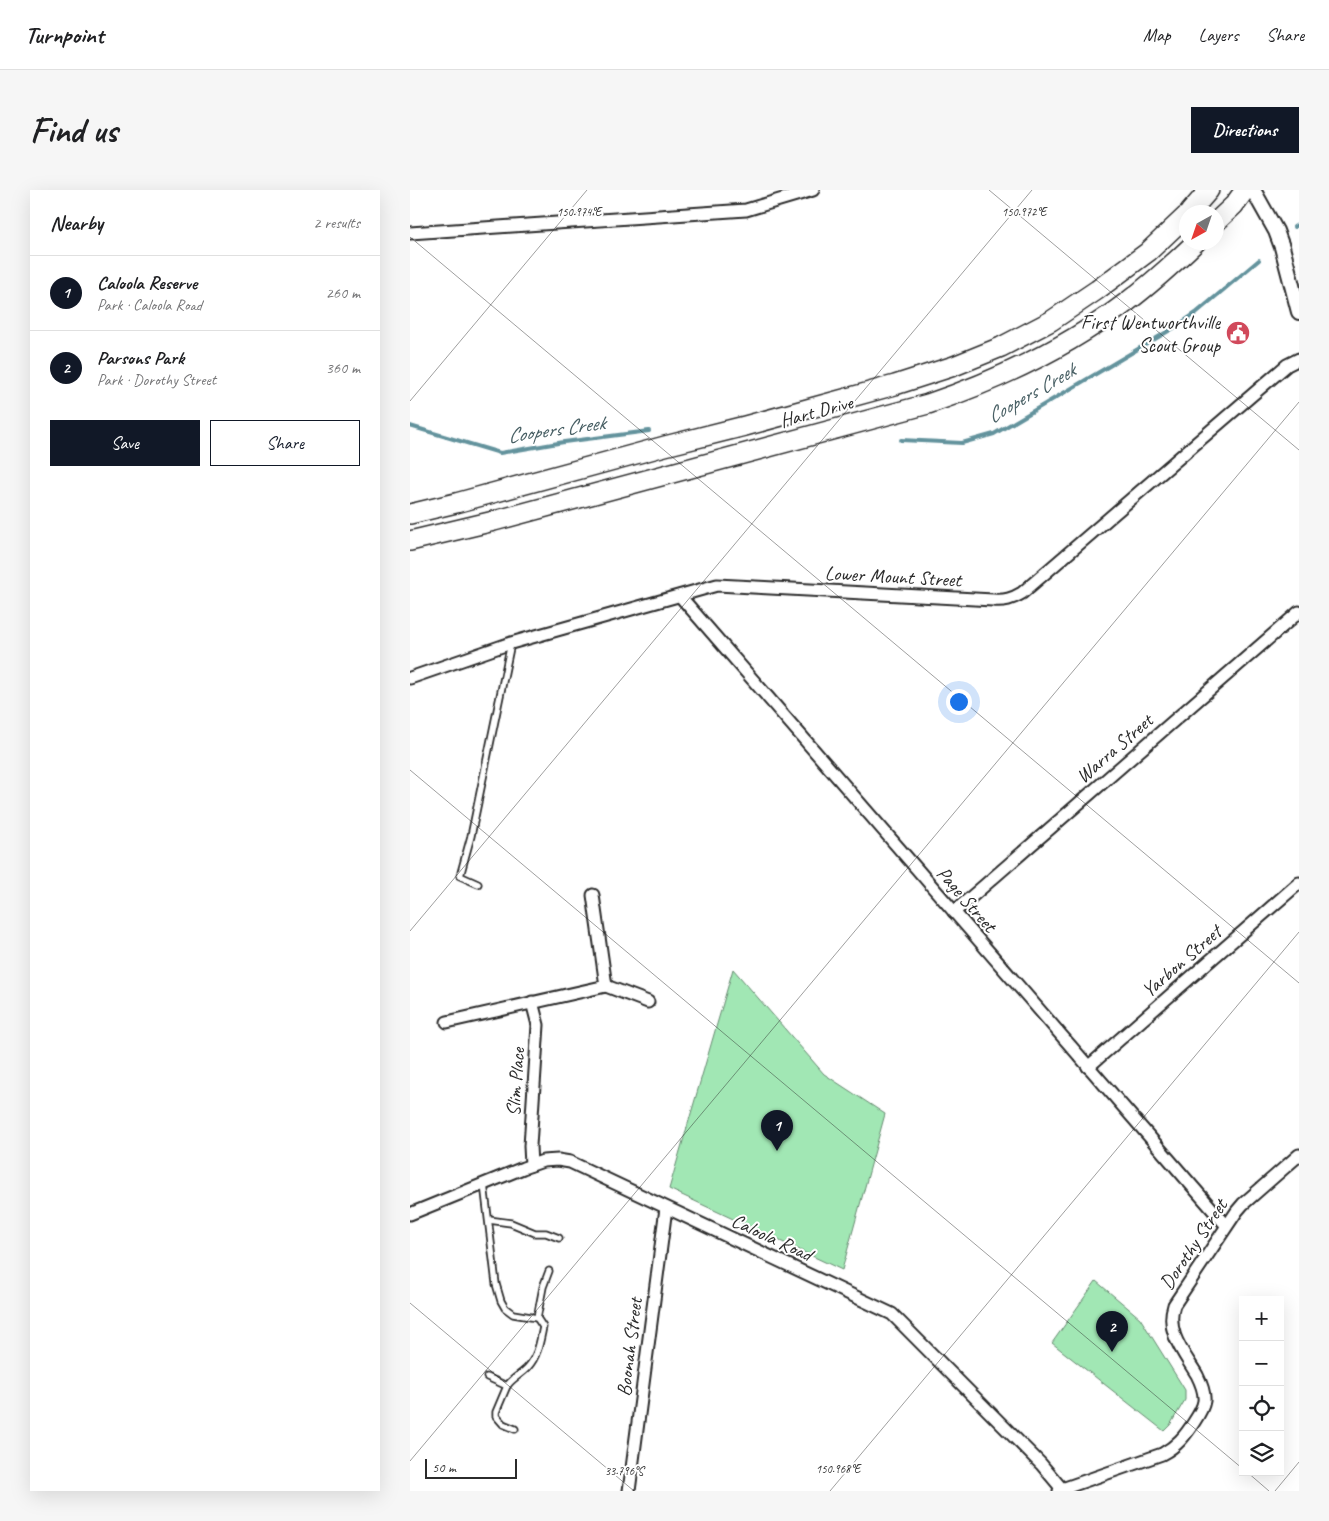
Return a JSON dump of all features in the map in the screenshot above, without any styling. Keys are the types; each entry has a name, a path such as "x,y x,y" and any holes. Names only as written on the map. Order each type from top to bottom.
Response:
{"highway":[{"path":"1196,205 1210,190"},
{"path":"1224,214 1245,190"},
{"name":"Hart Drive","path":"410,514 857,396 954,366 1001,347 1051,321 1148,252 1179,223"},
{"name":"Hart Drive","path":"410,541 504,518 928,404 951,396 1038,358 1084,331 1126,303 1163,274 1188,250"}],"street":[{"path":"410,233 746,210 812,190"},
{"path":"1253,190 1269,216 1279,238 1299,312"},
{"name":"Lower Mount Street","path":"410,678 511,643 717,586 1005,601 1014,598 1287,365 1299,359"},
{"name":"Page Street","path":"680,596 1226,1225"},
{"name":"Warra Street","path":"954,912 1299,612"},
{"name":"Yarbon Street","path":"1088,1067 1299,883"},
{"path":"593,895 606,986"},
{"path":"447,1022 606,986 648,1002"},
{"name":"Slim Place","path":"531,1166 530,1146 538,1025 532,1002"},
{"name":"Dorothy Street","path":"1060,1490 1162,1454 1182,1440 1196,1420 1204,1401 1204,1391 1201,1382 1174,1337 1170,1325 1171,1313 1179,1296 1226,1225 1243,1204 1299,1155"},
{"name":"Caloola Road","path":"410,1214 543,1161 558,1160 570,1162 892,1314 1042,1464 1060,1490"},
{"name":"Boonah Street","path":"629,1491 666,1208"}],"lane":[{"path":"478,884 460,876 471,836 511,643"},
{"path":"484,1184 496,1284 505,1308 513,1314 536,1318 544,1327 538,1350 528,1367 507,1386 496,1412 496,1416 503,1424 515,1429"},
{"path":"489,1220 511,1223 535,1233 546,1233 559,1238"},
{"path":"536,1318 543,1287 549,1271"},
{"path":"487,1377 507,1386"}],"green space":[{"path":"733,969 824,1074 885,1114 842,1270 669,1189"},
{"path":"1096,1281 1140,1318 1185,1390 1185,1400 1170,1425 1164,1431 1052,1343"}],"waterway":[{"name":"Coopers Creek","path":"1294,227 1299,224"},
{"name":"Coopers Creek","path":"901,440 962,443 994,434 1177,326 1196,313 1259,260"},
{"name":"Coopers Creek","path":"410,426 500,453 564,442 649,431"}],"place":[{"name":"First Wentworthville Scout Group","path":"1238,333"},
{"name":"Caloola Reserve","path":"777,1151"},
{"name":"Parsons Park","path":"1112,1352"}]}
